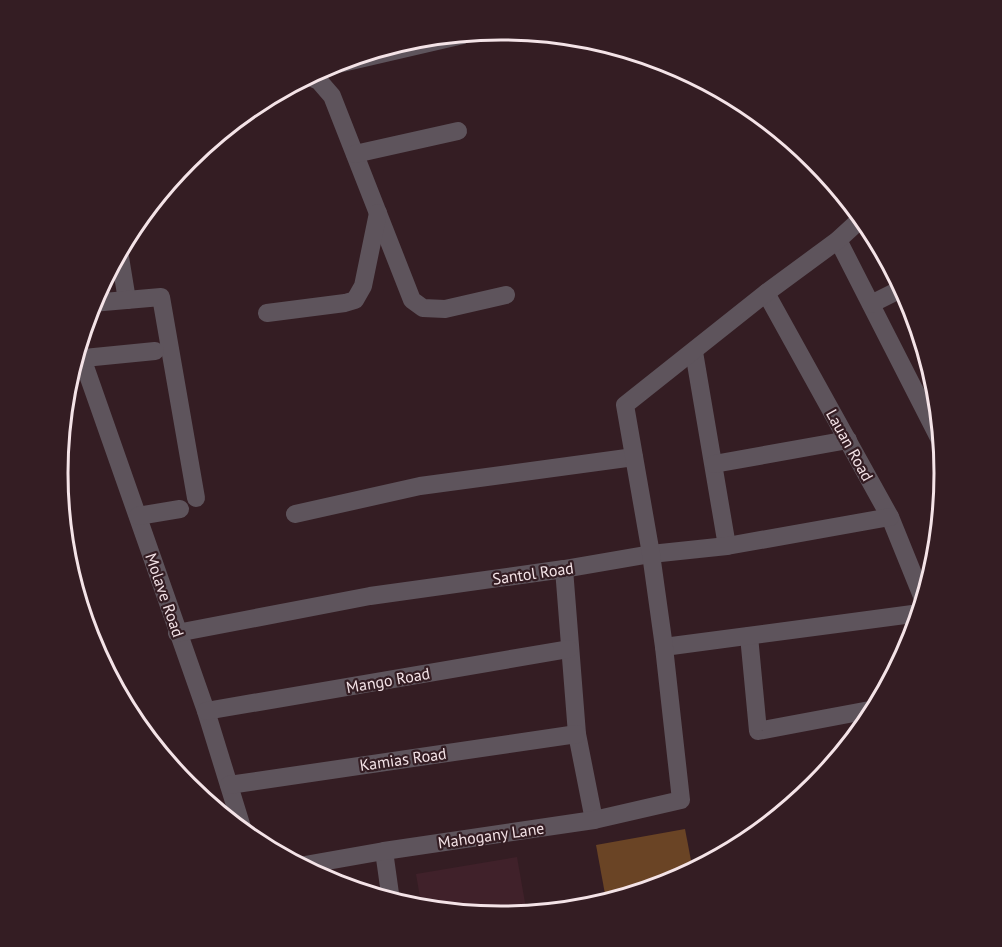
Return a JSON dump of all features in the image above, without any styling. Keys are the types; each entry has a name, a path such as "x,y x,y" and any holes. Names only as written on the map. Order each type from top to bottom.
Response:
{"street":[{"path":"318,81 332,96 412,300 423,308 445,309 506,296"},
{"path":"355,154 458,131"},
{"path":"267,313 355,300 363,286 378,213"},
{"path":"855,224 625,405 651,554 664,647 911,614"},
{"path":"838,240 930,421"},
{"path":"121,266 127,300"},
{"path":"871,303 894,292"},
{"name":"Lauan Road","path":"766,293 890,517 919,588"},
{"path":"104,302 161,297 196,498"},
{"path":"84,358 156,351"},
{"path":"694,351 728,546"},
{"name":"Molave Road","path":"81,368 138,516 206,711 239,819"},
{"path":"714,464 848,440"},
{"path":"295,514 420,486 634,457"},
{"path":"138,516 180,509"},
{"name":"Santol Road","path":"177,633 370,596 564,569 651,554 728,546 890,517"},
{"path":"564,569 577,734 594,820"},
{"path":"749,636 758,731 862,712"},
{"name":"Mahogany Lane","path":"313,864 594,820 681,800 664,647"},
{"name":"Mango Road","path":"206,711 569,649"},
{"name":"Kamias Road","path":"229,785 577,734"},
{"path":"384,851 390,892"}],"shaded area":[{"path":"685,829 691,863 640,884 605,894 596,845"},
{"path":"517,857 526,906 473,906 420,899 416,874"}]}
